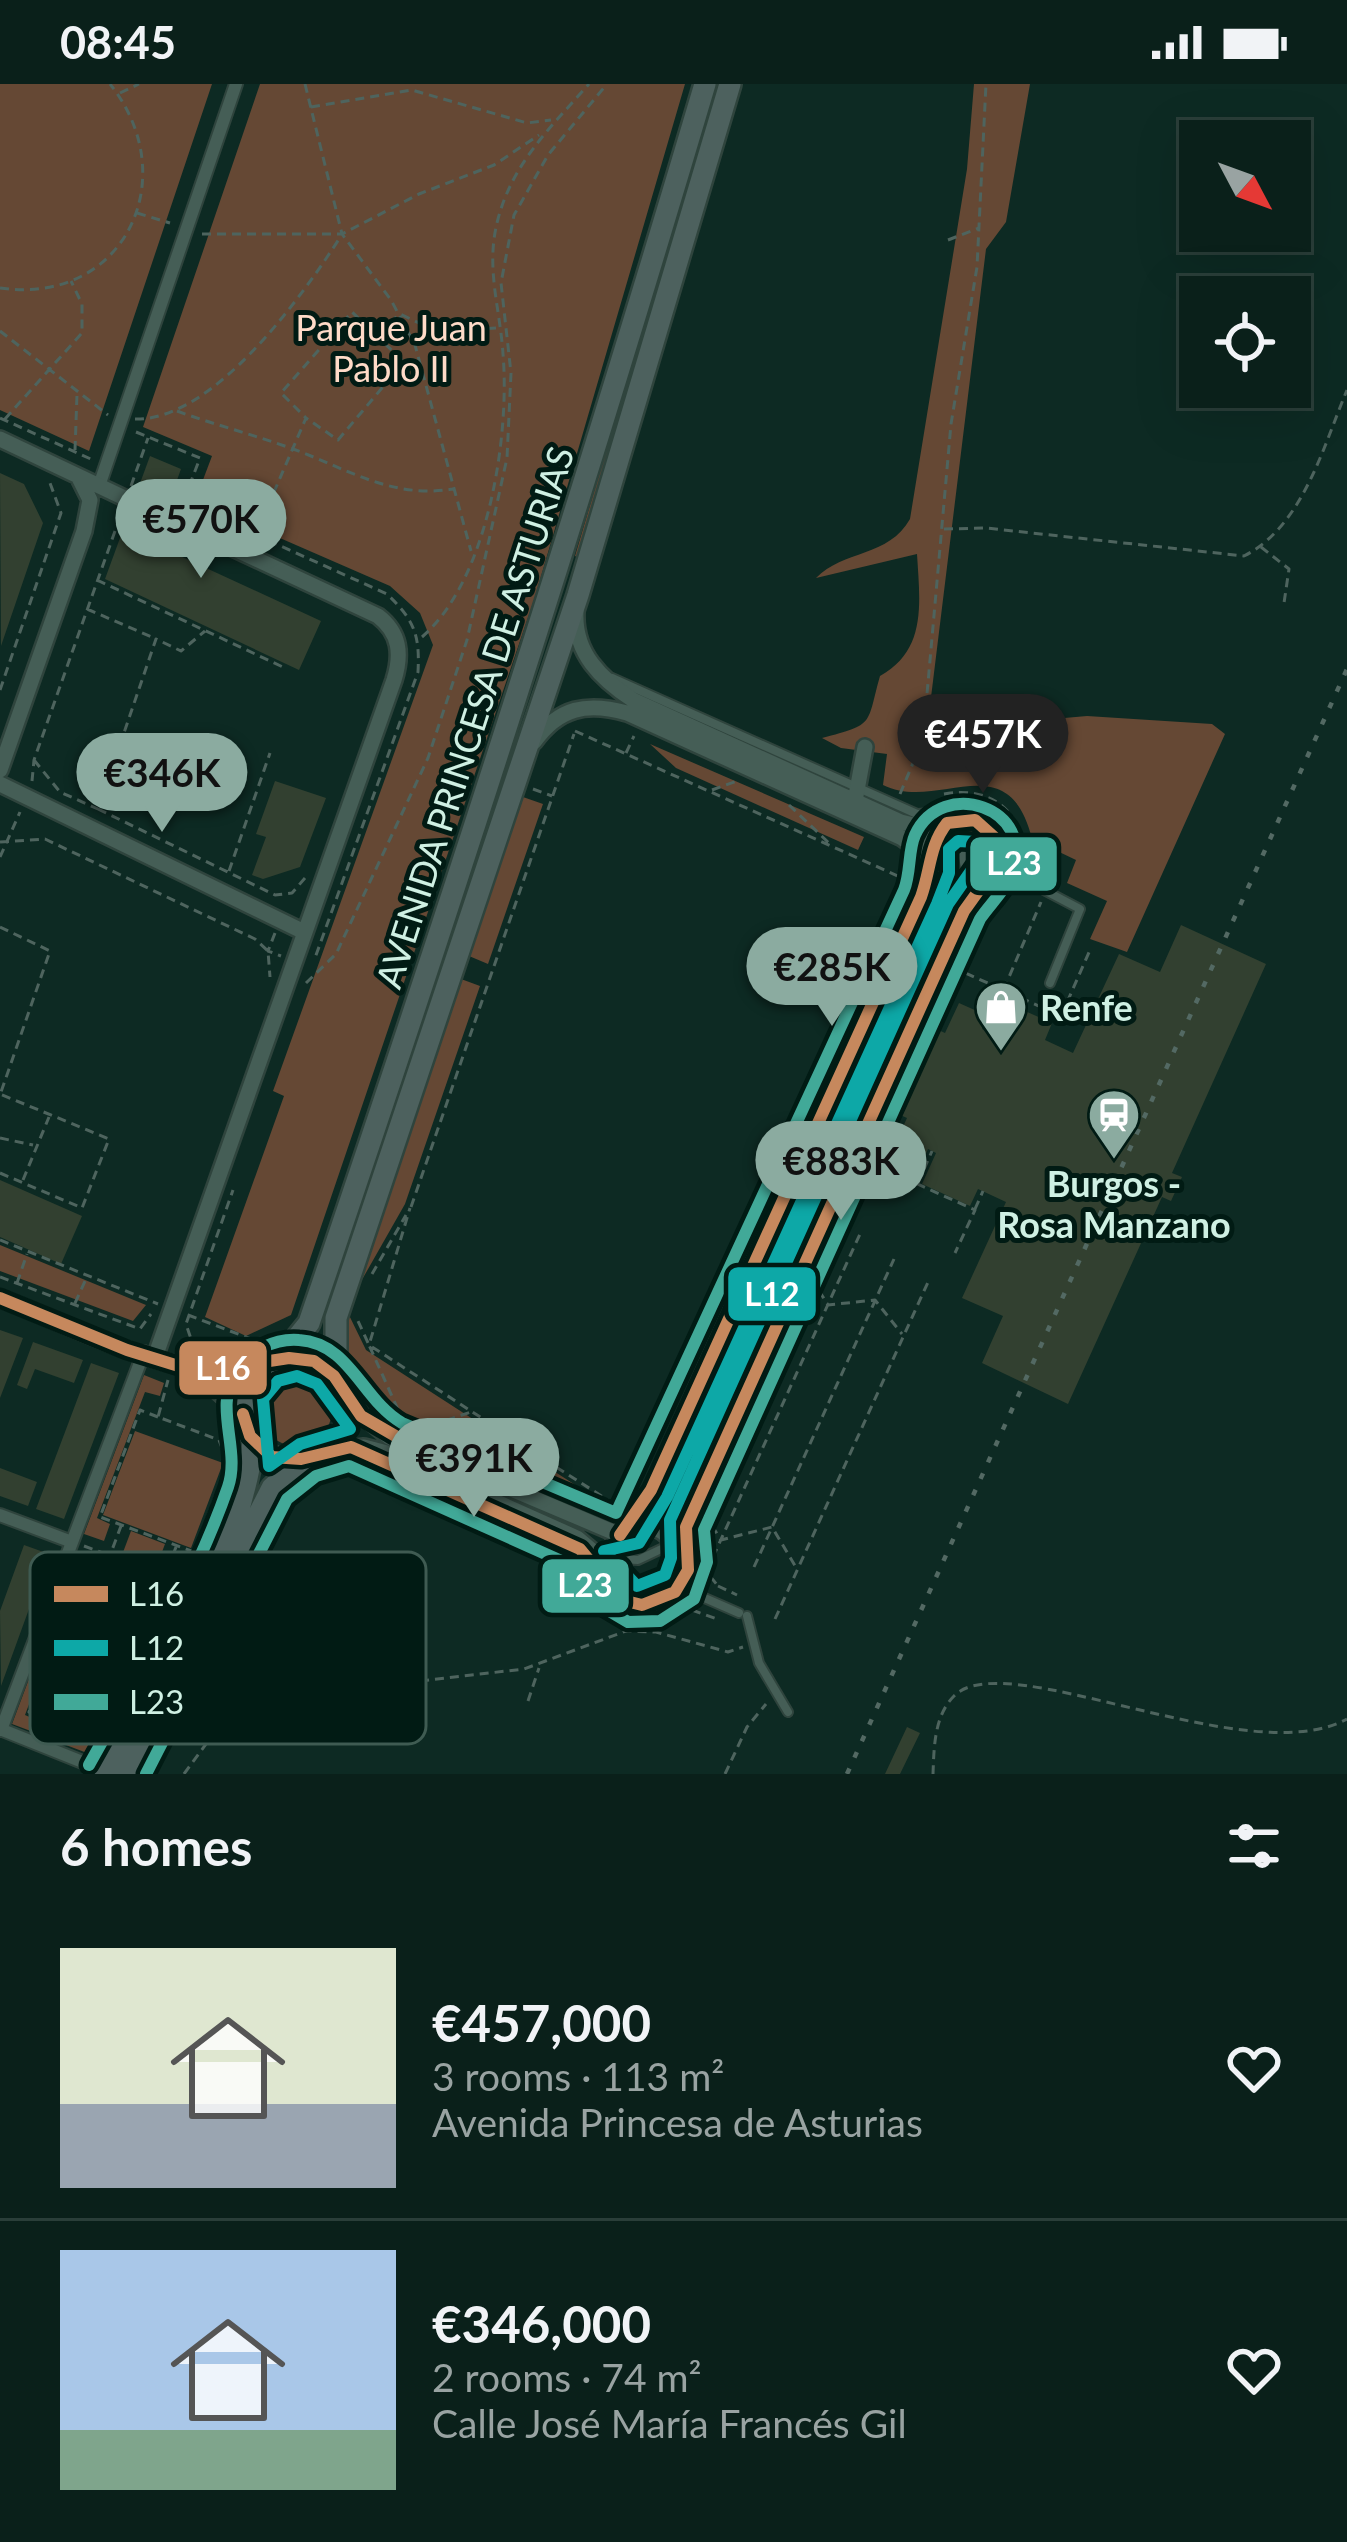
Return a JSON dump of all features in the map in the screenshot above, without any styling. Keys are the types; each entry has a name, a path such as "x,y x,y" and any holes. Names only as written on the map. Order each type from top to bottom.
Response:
{"main road":[{"name":"AVENIDA PRINCESA DE ASTURIAS","path":"243,1414 244,1396 309,1322 514,710 705,84"},
{"name":"AVENIDA PRINCESA DE ASTURIAS","path":"336,1376 333,1334 342,1302 578,595 730,84"},
{"path":"240,1552 272,1488 335,1459 348,1403 336,1376 310,1359 273,1363"},
{"path":"219,1552 249,1481 253,1442 243,1414"},
{"path":"253,1442 303,1471"},
{"path":"126,1774 142,1744"}],"street":[{"path":"100,486 236,84"},
{"path":"0,440 128,499"},
{"path":"0,770 84,531 90,500 78,476"},
{"path":"84,531 100,511 128,499"},
{"path":"68,1552 150,1354 398,665 396,636 378,616 164,516"},
{"path":"335,1459 351,1447 402,1460 577,1538 607,1560 626,1590 657,1592 680,1576 673,1544 932,958 999,852 987,827 961,818 940,826 911,826 857,795 633,700 595,670 579,638 578,595"},
{"name":"AVENIDA PRINCESA DE ASTURIAS","path":"523,760 546,725 561,714 600,706 902,838 949,886 984,882"},
{"path":"857,795 865,747"},
{"path":"0,784 302,931"},
{"path":"607,1560 651,1490 930,864 940,826"},
{"path":"0,1298 195,1372 232,1374 273,1363"},
{"path":"195,1372 243,1414"},
{"path":"348,1403 389,1437 624,1533 648,1526 673,1544"},
{"path":"0,1515 72,1542"},
{"path":"30,1652 0,1730 30,1742"},
{"path":"35,1744 100,1770"}],"lane":[{"path":"857,795 940,826 984,882"},
{"path":"351,1447 607,1560 638,1560 673,1544 686,1527 858,1157 945,964 964,910 1008,838 992,816 963,806 917,814"},
{"path":"984,882 1023,879 1080,910 1050,983"},
{"path":"964,910 984,882"},
{"path":"964,910 984,882"},
{"path":"675,1592 689,1560 686,1527"},
{"path":"580,1549 622,1600 642,1605 675,1592"},
{"path":"680,1576 700,1597"},
{"path":"657,1592 700,1597 743,1614 775,1694 788,1712"}],"path":[{"path":"0,289 43,289 71,281 116,248 137,213 144,152 136,123 110,84"},
{"path":"118,94 139,84"},
{"path":"304,84 342,234 400,314 424,373 472,556"},
{"path":"137,213 215,236 342,234 450,180 494,165 540,134 589,84"},
{"path":"298,997 312,974 337,954 450,700 507,458 511,373 501,283 514,215 548,155 608,84"},
{"path":"899,798 916,756 927,694 951,424 981,227 986,84"},
{"path":"311,107 414,87 527,123 543,123 562,112"},
{"path":"135,431 200,458 183,502 387,594 412,618 420,639 438,623 469,568 490,505 504,415 499,328 491,286 498,219 540,134"},
{"path":"948,240 981,227"},
{"path":"0,332 108,415 148,419 173,410 264,342 342,234"},
{"path":"71,281 82,304 82,333 2,419 93,460"},
{"path":"348,313 404,362 338,440 306,418 281,393 348,313"},
{"path":"400,314 436,331 499,328"},
{"path":"376,333 400,314"},
{"path":"944,529 986,528 1231,558 1261,546 1304,490 1347,390"},
{"path":"74,453 76,392"},
{"path":"173,410 291,448 386,487 424,493 454,489"},
{"path":"246,530 263,511 306,418"},
{"path":"149,436 34,760 60,792 275,895 292,893 308,875"},
{"path":"0,690 61,512 48,478"},
{"path":"1261,546 1289,569 1285,603"},
{"path":"469,568 479,583"},
{"path":"98,580 285,668"},
{"path":"87,609 181,651 205,631"},
{"path":"98,809 156,639"},
{"path":"368,1345 410,1208 579,718"},
{"path":"575,731 900,877 904,889"},
{"path":"228,873 270,753"},
{"path":"710,791 743,778 722,769"},
{"path":"774,792 796,801"},
{"path":"789,806 833,846"},
{"path":"0,842 46,839 255,939 268,951 270,977"},
{"path":"986,1030 1042,905 1032,896"},
{"path":"0,927 50,951 0,1094 109,1139 82,1208 0,1173"},
{"path":"955,950 945,964 1061,1016 1090,950"},
{"path":"477,973 490,978"},
{"path":"903,1066 921,1074"},
{"path":"22,1183 50,1115"},
{"path":"0,1138 37,1146"},
{"path":"917,1184 932,1151"},
{"path":"855,1174 858,1157 975,1210"},
{"path":"195,1372 198,1364 186,1324 237,1178"},
{"path":"955,1253 983,1191"},
{"path":"364,1288 410,1208"},
{"path":"713,1558 860,1234"},
{"path":"0,1240 158,1304 140,1330 0,1277"},
{"path":"17,1283 28,1252"},
{"path":"754,1567 894,1259"},
{"path":"800,1298 810,1276 828,1305"},
{"path":"75,1305 86,1277"},
{"path":"775,1619 929,1280"},
{"path":"828,1305 875,1300"},
{"path":"875,1300 904,1335"},
{"path":"342,1302 350,1304 404,1424 416,1431 472,1412"},
{"path":"177,1334 181,1312"},
{"path":"368,1345 617,1506"},
{"path":"158,1417 177,1365"},
{"path":"140,1410 219,1440 228,1464 194,1552 122,1525 100,1517 140,1410"},
{"path":"525,1446 565,1498"},
{"path":"303,1471 335,1459"},
{"path":"700,1523 705,1514"},
{"path":"112,1552 122,1525"},
{"path":"72,1542 99,1552"},
{"path":"174,1552 177,1545"},
{"path":"700,1557 704,1573 718,1586"},
{"path":"426,1680 539,1666 626,1631 656,1632 735,1652 751,1636"},
{"path":"528,1701 539,1666"},
{"path":"933,1774 941,1714 955,1694 987,1683 1018,1682 1143,1713 1264,1734 1311,1734 1347,1719"},
{"path":"725,1774 747,1727 775,1694"},
{"path":"184,1774 206,1744"}],"green space":[{"path":"0,84 212,84 89,451 0,410"},
{"name":"Parque Juan Pablo II","path":"260,84 685,84 535,597 291,1315 246,1336 205,1317 284,1096 273,1091 433,645 420,613 390,586 195,501 212,456 143,427"},
{"path":"974,84 1030,84 1006,222 986,249 927,730 1087,716 1212,724 1225,734 1127,952 1090,939 1107,901 1067,883 1076,860 1032,839 1021,810 1006,794 989,787 926,792 883,785 887,754 841,748 822,738 866,720 880,676 906,653 917,624 917,554 816,578 839,562 890,540 910,519 967,169"},
{"path":"711,94 716,95 579,558 575,556"},
{"path":"650,744 864,837 858,850 676,768"},
{"path":"499,787 336,1290 330,1288"},
{"path":"523,797 543,804 488,964 469,956"},
{"path":"963,828 980,835 987,852 980,869 963,876 946,869 939,852 946,835"},
{"path":"910,959 917,962 838,1138 830,1135"},
{"path":"461,979 480,986 405,1204 355,1292"},
{"path":"818,1148 836,1156 671,1523 651,1514"},
{"path":"0,1245 146,1305 133,1321 0,1271"},
{"path":"347,1311 366,1350 597,1499 559,1500 377,1418 350,1368"},
{"path":"296,1374 321,1385 332,1410 321,1435 296,1446 271,1435 260,1410 271,1385"},
{"path":"144,1375 164,1383 160,1396 145,1392 97,1518 110,1524 104,1541 84,1534"},
{"path":"135,1431 223,1463 191,1548 103,1515"},
{"path":"131,1531 165,1544 162,1552 123,1552"},
{"path":"30,1676 25,1715 30,1717 30,1731 12,1724"},
{"path":"66,1744 102,1744 95,1756"}],"building":[{"path":"150,456 181,469 154,544 321,621 299,670 105,579"},
{"path":"0,473 24,484 43,523 1,646"},
{"path":"275,781 326,798 300,867 263,879 252,875 266,837 256,834"},
{"name":"Burgos - Rosa Manzano","path":"1181,925 1266,964 1172,1173 1182,1177 1171,1201 1162,1197 1068,1404 982,1363 1003,1316 962,1298 1006,1202 978,1189 970,1206 922,1184 936,1153 928,1149 922,1162 893,1148 907,1118 871,1102 910,1017 945,1033 959,1003 988,1016 982,1029 991,1033 1005,1002 1052,1023 1045,1040 1073,1053 1119,954 1160,972"},
{"path":"0,1180 82,1216 61,1264 0,1237"},
{"path":"0,1330 23,1338 0,1398"},
{"path":"33,1342 83,1360 74,1383 35,1369 27,1389 17,1385"},
{"path":"91,1363 119,1373 64,1519 36,1509"},
{"path":"0,1468 37,1482 28,1506 0,1496"},
{"path":"24,1545 43,1552 30,1552 30,1606 1,1686 0,1611"},
{"path":"907,1727 920,1733 900,1774 885,1774"}],"tunnel":[{"path":"133,502 164,516"}],"railway":[{"path":"847,1774 1347,669"}],"transit line":[{"name":"L23","path":"202,1552 231,1473 230,1385 248,1357 263,1347 290,1340 316,1343 331,1351 402,1423 616,1513 904,890 915,835 928,817 945,807 983,807 999,817 1011,831 1016,850 1012,872 980,919 704,1530 707,1562 694,1599 660,1621 628,1622 601,1606 568,1564 349,1466 316,1476 287,1499 260,1552"},
{"name":"L16","path":"351,1447 580,1549 622,1600 642,1605 675,1592 688,1570 686,1527 964,911 997,865 995,838 975,820 947,823 937,840 921,897 651,1490 620,1535"},
{"name":"L12","path":"958,841 976,842 978,861 948,904 670,1520 671,1558 665,1575 637,1586 604,1551 639,1543 667,1497 937,904 949,873 949,849 958,841"},
{"name":"L16","path":"0,1298 127,1350 198,1372 289,1358 314,1361 334,1376 361,1416 423,1452"},
{"name":"L12","path":"297,1376 317,1384 350,1429 300,1444 269,1466 263,1399 278,1381 297,1376"},
{"name":"L16","path":"243,1414 250,1436 272,1457 301,1459 351,1447"},
{"name":"L23","path":"89,1765 101,1744"},
{"name":"L23","path":"146,1774 161,1744"}],"place":[{"name":"Renfe","path":"1001,1053"},
{"name":"Burgos - Rosa Manzano","path":"1114,1161"}]}
